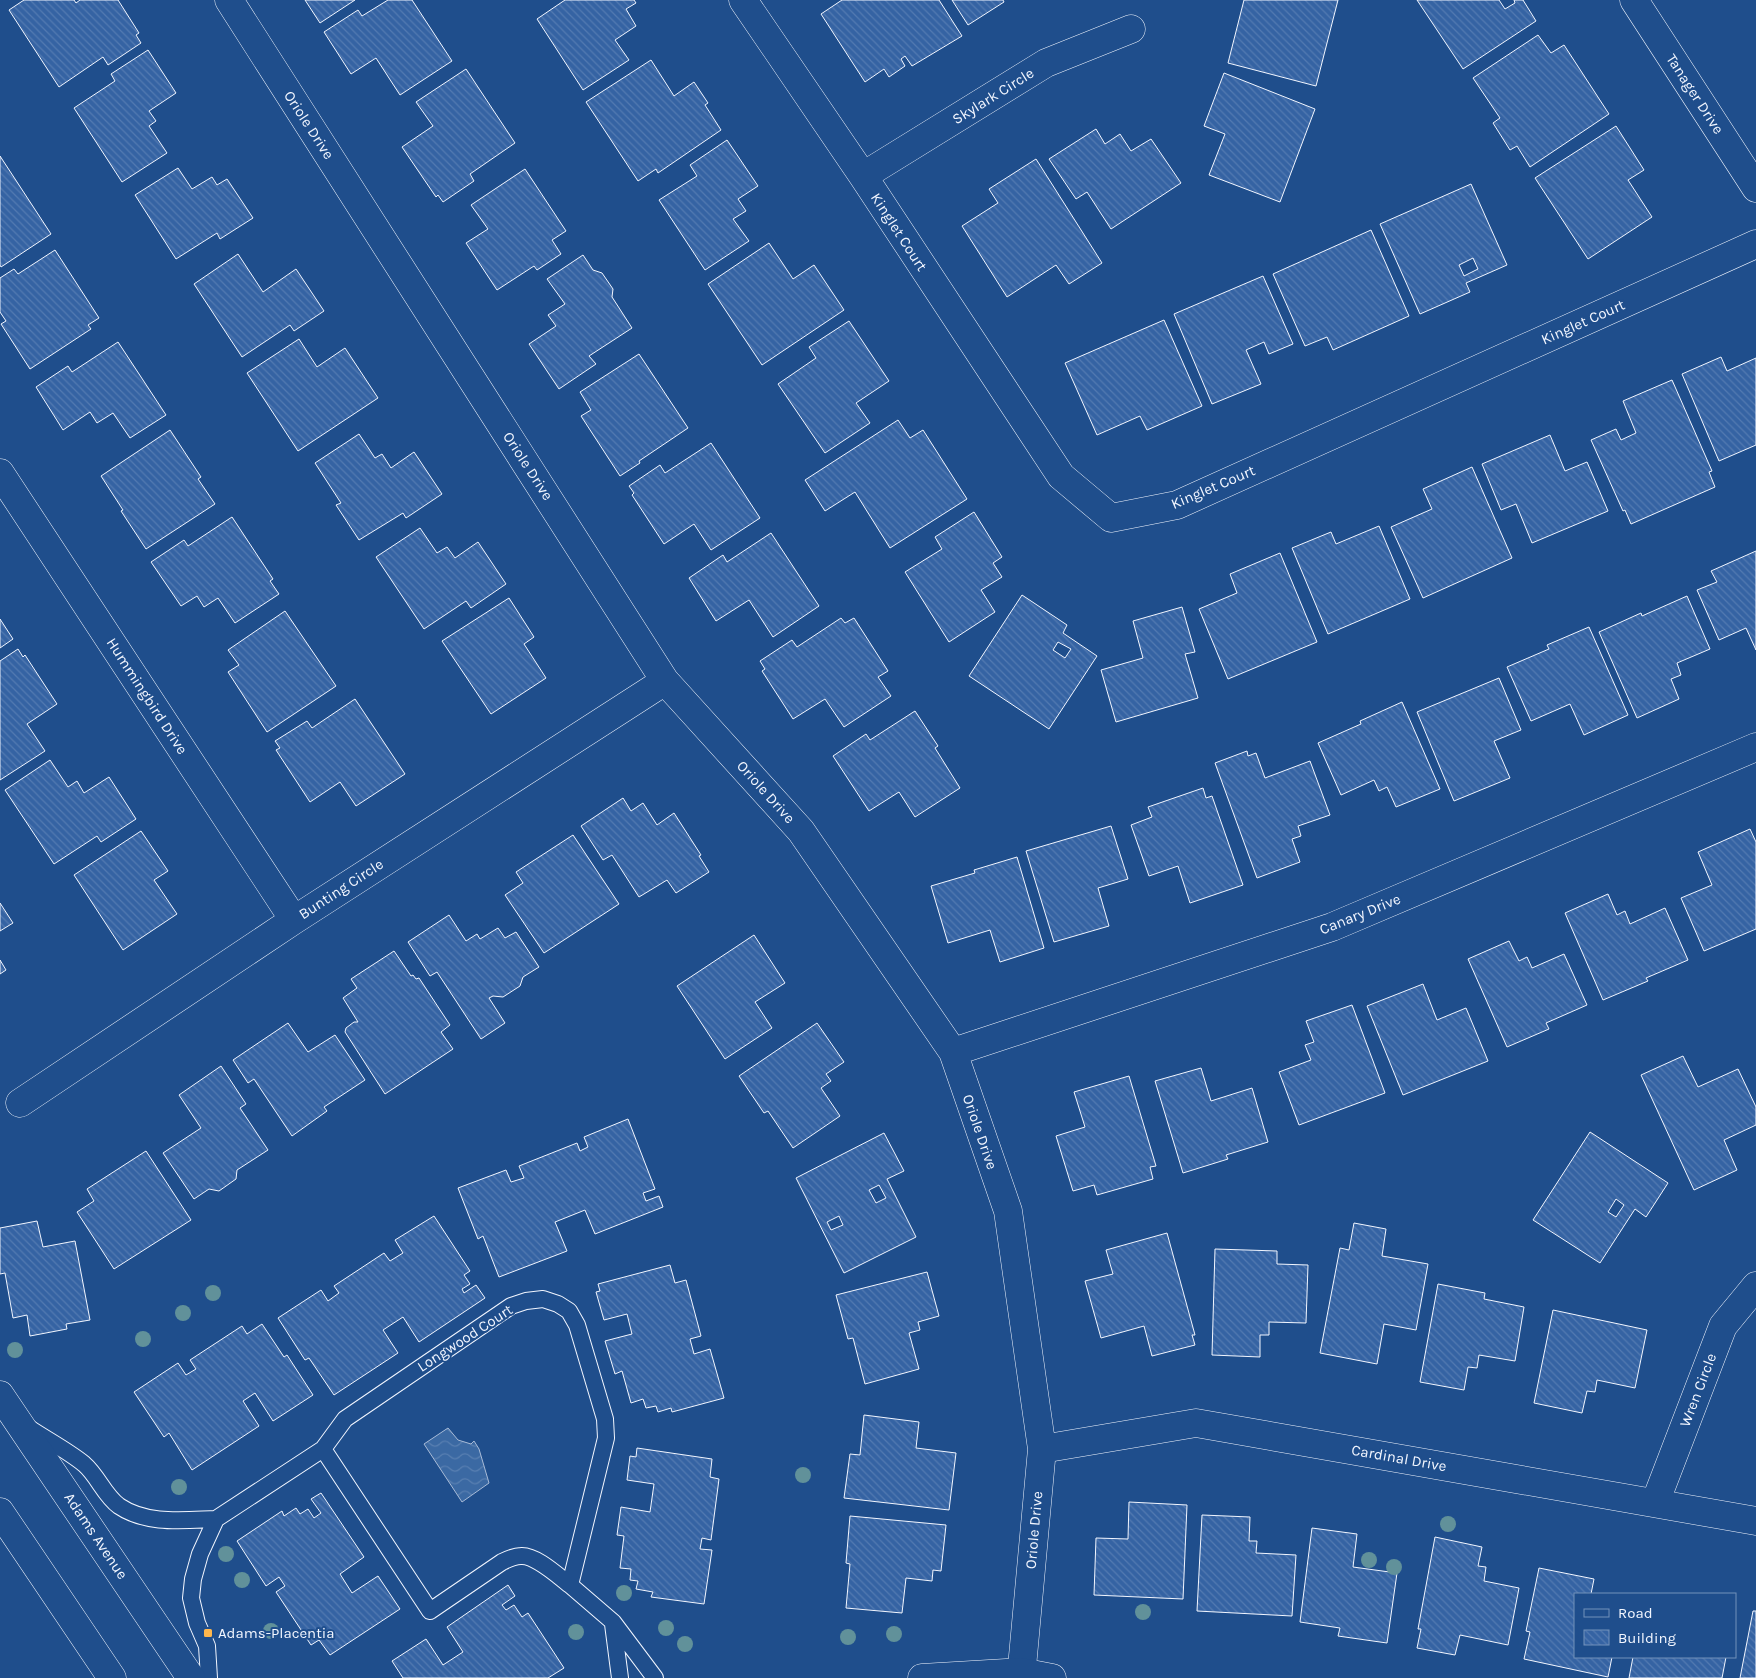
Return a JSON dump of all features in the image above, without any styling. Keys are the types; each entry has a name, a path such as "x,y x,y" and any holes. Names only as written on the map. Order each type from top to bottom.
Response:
{"street":[{"name":"Oriole Drive","path":"229,0 665,681 801,831 953,1052 1008,1211 1042,1449 1021,1675"},
{"name":"Kinglet Court","path":"743,0 1061,476 1111,518 1177,505 1756,244"},
{"name":"Tanager Drive","path":"1634,0 1756,188"},
{"name":"Skylark Circle","path":"862,176 1046,63 1131,29"},
{"name":"Hummingbird Drive","path":"0,473 294,920"},
{"name":"Bunting Circle","path":"20,1103 294,920 665,681"},
{"name":"Canary Drive","path":"953,1052 1332,927 1756,747"},
{"name":"Wren Circle","path":"1655,1503 1723,1326 1756,1286"},
{"name":"Adams Avenue","path":"0,1395 191,1678"},
{"name":"Cardinal Drive","path":"1042,1449 1196,1423 1756,1521"},
{"path":"0,1512 112,1678"},
{"path":"922,1678 1021,1675 1052,1678"}],"lane":[{"name":"Longwood Court","path":"216,1519 322,1449 344,1418 511,1306 526,1301 543,1300 558,1304 569,1311 577,1325 605,1419 606,1438 570,1585"},
{"path":"18,1421 85,1465 102,1488 119,1506 145,1518 172,1521 216,1519 200,1554 193,1579 192,1598 197,1623 207,1646 209,1678"},
{"path":"322,1449 430,1611 502,1562 514,1557 532,1558 570,1585 613,1622 655,1678"},
{"path":"613,1622 620,1678"}],"water":[{"path":"448,1428 458,1440 471,1444 474,1441 479,1449 489,1483 462,1502 424,1444"}],"building":[{"path":"24,0 74,0 76,3 80,0 118,0 139,33 136,35 141,43 108,65 103,57 59,87 9,10"},
{"path":"305,0 355,0 320,23"},
{"path":"388,0 412,0 452,61 400,95 376,58 351,74 324,32 358,10 362,16"},
{"path":"565,0 634,0 636,3 626,9 636,26 615,40 629,60 583,90 537,19"},
{"path":"842,0 939,0 962,36 912,66 905,56 901,59 905,66 889,77 884,69 865,82 821,14"},
{"path":"952,0 1003,0 1004,2 968,25"},
{"path":"1244,0 1338,0 1316,86 1228,63"},
{"path":"1417,0 1499,0 1505,9 1515,3 1514,0 1523,0 1536,21 1463,69"},
{"path":"1538,35 1551,53 1564,45 1609,114 1530,167 1517,146 1510,150 1493,123 1500,118 1473,78"},
{"path":"148,50 176,93 149,111 156,121 149,126 167,153 122,182 74,108 115,81 111,74"},
{"path":"651,60 674,96 694,82 708,103 705,105 721,130 658,173 656,169 638,181 586,102"},
{"path":"466,69 515,143 470,174 474,181 443,202 438,195 436,197 402,147 433,126 416,102"},
{"path":"1224,73 1315,109 1280,202 1209,175 1225,134 1204,126"},
{"path":"1616,126 1644,170 1628,180 1652,217 1588,259 1535,178"},
{"path":"1096,129 1105,144 1120,134 1131,151 1151,139 1181,183 1111,229 1087,192 1076,199 1049,159"},
{"path":"727,140 758,186 738,199 746,211 733,219 749,241 705,270 659,200 697,176 690,165"},
{"path":"0,156 51,234 1,267 0,265"},
{"path":"1036,159 1102,263 1069,284 1056,265 1007,297 962,226 998,203 989,189"},
{"path":"178,168 192,189 212,177 217,185 227,179 253,218 220,239 217,233 176,259 135,195"},
{"path":"525,169 566,231 552,240 561,254 537,270 534,266 497,290 466,243 488,229 471,205"},
{"path":"1471,184 1507,265 1466,283 1470,292 1420,314 1380,224","holes":["1473,258 1478,269 1464,276 1459,265"]},
{"path":"1371,230 1409,316 1333,350 1327,337 1305,346 1273,274"},
{"path":"769,243 793,279 814,265 844,310 762,365 708,284"},
{"path":"55,250 99,318 88,325 91,329 30,369 1,324 6,321 0,312 0,278 14,269 18,274"},
{"path":"238,254 263,292 296,269 324,311 294,331 290,325 242,357 194,284"},
{"path":"583,255 593,270 602,273 613,289 612,297 632,328 589,356 596,364 559,389 529,344 556,326 548,315 565,304 547,279"},
{"path":"1263,276 1293,344 1269,354 1264,342 1246,350 1261,384 1212,404 1174,314"},
{"path":"1164,320 1202,406 1147,430 1140,416 1097,435 1065,363"},
{"path":"849,321 889,381 856,403 870,423 825,453 778,384 816,358 809,347"},
{"path":"299,339 317,367 345,348 378,398 298,451 247,373"},
{"path":"118,342 166,415 130,438 113,413 97,423 90,412 63,430 36,387 68,366 72,372"},
{"path":"639,354 688,428 620,476 581,416 591,410 580,392"},
{"path":"1721,357 1727,371 1756,358 1756,445 1719,461 1682,374"},
{"path":"1672,380 1712,471 1709,472 1715,487 1631,524 1625,510 1623,511 1591,440 1616,429 1621,440 1636,433 1623,401"},
{"path":"898,420 910,438 923,430 967,499 890,548 855,492 825,511 805,480"},
{"path":"170,430 201,477 198,479 215,504 146,549 101,476"},
{"path":"359,434 375,458 382,454 391,468 414,452 442,494 406,518 403,513 359,540 336,505 341,503 315,463"},
{"path":"1550,435 1565,471 1587,462 1608,511 1532,543 1516,504 1501,510 1482,464"},
{"path":"711,443 760,518 711,550 694,524 664,544 632,495 634,493 629,486 660,465 665,473"},
{"path":"1472,467 1512,558 1423,598 1391,527 1432,509 1423,489"},
{"path":"974,512 1002,557 993,563 1002,577 981,590 995,612 949,642 905,572 942,549 935,537"},
{"path":"232,517 273,579 270,581 279,594 235,623 218,598 204,607 197,596 181,606 151,562 184,540 188,546"},
{"path":"1379,526 1410,599 1328,634 1292,548 1331,532 1336,544"},
{"path":"420,528 437,553 447,547 455,558 478,542 506,584 471,608 466,601 424,629 376,557"},
{"path":"771,533 819,606 773,637 749,600 716,621 689,578 723,555 727,562"},
{"path":"1756,551 1756,650 1746,628 1719,640 1697,590 1717,582 1711,571"},
{"path":"1280,553 1317,642 1228,679 1199,609 1237,593 1230,574"},
{"path":"1022,595 1067,625 1063,633 1097,656 1049,729 969,676","holes":["1058,642 1071,649 1065,658 1053,650"]},
{"path":"1687,596 1710,649 1677,663 1681,675 1671,679 1679,699 1637,718 1599,632 1641,613 1642,616"},
{"path":"509,598 534,637 524,644 546,678 491,714 442,641"},
{"path":"1182,607 1195,652 1185,654 1198,698 1116,722 1101,670 1143,658 1133,621"},
{"path":"285,611 336,686 267,732 228,672 239,665 228,650"},
{"path":"841,618 845,623 854,618 888,671 878,677 891,696 844,727 825,699 793,719 762,671 765,669 760,661 792,640 797,647"},
{"path":"0,619 13,639 0,648"},
{"path":"1589,627 1628,715 1584,735 1570,704 1531,721 1507,667 1549,649 1547,645"},
{"path":"18,649 23,657 25,655 57,704 27,724 45,751 0,780 0,661"},
{"path":"1499,678 1521,730 1494,741 1510,778 1454,801 1417,712"},
{"path":"355,699 405,774 356,806 340,782 310,802 276,750 280,748 275,741 307,721 312,728"},
{"path":"1402,702 1440,789 1396,807 1387,787 1379,791 1374,780 1341,795 1318,743 1361,724 1360,721"},
{"path":"915,711 938,746 935,748 960,788 915,817 899,792 869,811 833,756 866,734 870,740"},
{"path":"1247,751 1248,756 1256,753 1265,778 1310,761 1330,815 1298,826 1301,836 1292,839 1300,862 1257,878 1215,763"},
{"path":"50,760 68,787 77,781 84,793 109,777 136,819 101,842 97,836 54,864 5,790"},
{"path":"1203,788 1206,798 1212,796 1243,885 1190,903 1178,866 1149,876 1131,825 1152,817 1148,807"},
{"path":"623,798 631,811 643,803 657,825 674,813 701,855 699,856 709,872 676,893 667,880 639,897 612,855 603,860 581,826"},
{"path":"1111,826 1128,879 1098,888 1109,926 1054,942 1026,851"},
{"path":"1750,829 1756,842 1756,929 1704,951 1681,898 1712,885 1698,852"},
{"path":"141,831 168,871 154,880 177,914 123,950 74,875"},
{"path":"573,835 619,904 544,953 505,895 523,883 516,872"},
{"path":"1017,857 1044,948 1000,962 990,930 948,943 931,886 975,873 974,870"},
{"path":"1608,894 1617,915 1625,911 1630,924 1665,908 1688,960 1646,978 1648,981 1603,1000 1565,913"},
{"path":"0,903 13,923 0,931"},
{"path":"449,915 466,941 477,934 480,939 498,928 505,938 516,932 539,967 523,977 520,986 503,997 493,996 489,998 505,1023 481,1039 437,972 430,976 408,942"},
{"path":"754,935 785,983 755,1002 772,1028 725,1059 677,986"},
{"path":"1509,941 1519,961 1527,957 1532,968 1564,954 1587,1005 1546,1023 1549,1029 1507,1047 1468,959"},
{"path":"394,951 411,976 413,975 416,979 419,978 450,1025 441,1032 453,1049 385,1094 345,1032 346,1028 354,1022 358,1022 343,998 357,988 351,979"},
{"path":"0,960 6,970 0,974"},
{"path":"1423,984 1437,1020 1466,1008 1488,1061 1403,1095 1367,1006"},
{"path":"1352,1005 1385,1093 1299,1125 1279,1072 1311,1060 1305,1045 1314,1042 1306,1021"},
{"path":"288,1023 308,1052 335,1035 365,1080 324,1107 327,1111 292,1136 254,1079 248,1083 233,1060"},
{"path":"817,1023 844,1062 826,1074 831,1081 821,1088 840,1116 793,1148 768,1111 764,1113 739,1076"},
{"path":"1683,1056 1698,1087 1738,1069 1756,1107 1756,1125 1724,1140 1737,1170 1694,1190 1641,1075"},
{"path":"221,1066 246,1104 240,1108 268,1150 237,1170 236,1179 219,1191 209,1189 194,1199 163,1153 201,1128 179,1095"},
{"path":"1201,1068 1211,1101 1252,1088 1268,1142 1226,1155 1228,1159 1183,1173 1155,1081"},
{"path":"1129,1076 1156,1166 1150,1167 1153,1179 1097,1195 1094,1185 1073,1191 1056,1136 1085,1127 1074,1092"},
{"path":"628,1119 655,1189 643,1193 646,1201 659,1196 663,1207 595,1234 585,1210 555,1222 567,1251 499,1277 483,1236 478,1239 458,1188 506,1170 511,1182 524,1178 519,1166 577,1143 580,1151 588,1147 584,1137"},
{"path":"1590,1132 1668,1183 1646,1217 1635,1209 1600,1263 1533,1220","holes":["1616,1199 1624,1205 1616,1217 1608,1212"]},
{"path":"884,1133 904,1171 887,1179 916,1237 844,1273 796,1178","holes":["879,1185 886,1198 876,1203 869,1190","839,1216 843,1225 831,1230 827,1222"]},
{"path":"146,1151 191,1220 114,1269 77,1212 94,1201 87,1189"},
{"path":"434,1216 470,1271 464,1275 470,1284 462,1289 464,1293 476,1285 485,1298 419,1342 403,1317 383,1330 398,1353 334,1395 309,1358 305,1360 278,1318 321,1290 328,1301 339,1293 334,1286 384,1253 390,1261 403,1253 395,1240"},
{"path":"37,1221 43,1247 75,1241 90,1320 66,1324 67,1329 30,1336 27,1315 13,1318 5,1273 0,1274 0,1228"},
{"path":"1354,1223 1386,1229 1382,1256 1428,1264 1416,1330 1384,1324 1377,1364 1320,1353 1340,1248 1349,1250"},
{"path":"1167,1233 1195,1335 1192,1335 1195,1345 1152,1356 1144,1326 1101,1338 1085,1281 1113,1274 1106,1250"},
{"path":"1215,1249 1277,1251 1277,1264 1308,1265 1306,1323 1269,1322 1269,1335 1260,1335 1260,1357 1212,1355"},
{"path":"670,1265 675,1283 686,1280 701,1336 690,1339 694,1354 710,1349 724,1398 672,1412 671,1408 658,1412 656,1406 646,1408 643,1399 631,1403 622,1371 615,1374 605,1341 632,1334 627,1314 604,1320 596,1292 600,1291 598,1284"},
{"path":"927,1272 939,1316 918,1322 920,1330 909,1333 919,1369 865,1384 853,1338 848,1339 836,1295"},
{"path":"1438,1284 1485,1293 1484,1299 1524,1307 1515,1361 1479,1355 1477,1368 1468,1367 1464,1390 1420,1382"},
{"path":"1553,1310 1647,1330 1635,1388 1597,1380 1595,1392 1587,1391 1582,1413 1534,1403"},
{"path":"262,1324 284,1357 287,1355 313,1395 273,1421 255,1393 243,1401 259,1426 192,1470 169,1433 164,1437 134,1392 178,1363 186,1375 196,1369 190,1360 242,1326 247,1334"},
{"path":"864,1415 919,1422 916,1448 956,1453 949,1510 844,1498 850,1454 860,1455"},
{"path":"637,1448 712,1459 710,1477 719,1479 711,1540 702,1538 700,1549 712,1550 704,1604 651,1597 653,1592 636,1589 638,1581 630,1580 631,1569 620,1568 624,1536 617,1535 621,1507 650,1512 654,1484 627,1480 630,1456 636,1457"},
{"path":"321,1493 364,1557 340,1574 352,1593 378,1576 400,1609 330,1655 319,1640 311,1645 276,1592 285,1586 279,1577 266,1586 237,1541 282,1511 284,1516 296,1508 300,1514 308,1509 314,1518 321,1513 311,1499"},
{"path":"1129,1502 1187,1505 1183,1599 1094,1595 1096,1538 1128,1539"},
{"path":"1202,1515 1250,1517 1249,1541 1257,1541 1256,1553 1296,1555 1292,1616 1197,1611"},
{"path":"850,1516 946,1525 941,1571 933,1570 932,1581 906,1578 902,1613 846,1608 850,1564 846,1563"},
{"path":"1312,1528 1357,1534 1353,1567 1397,1573 1387,1643 1338,1636 1340,1628 1300,1622"},
{"path":"1435,1537 1482,1547 1478,1566 1486,1567 1484,1581 1519,1588 1508,1645 1460,1635 1455,1655 1417,1648 1421,1629 1418,1629"},
{"path":"1539,1568 1594,1579 1591,1593 1574,1593 1574,1658 1612,1658 1608,1677 1524,1659 1530,1632 1526,1631"},
{"path":"508,1585 515,1596 502,1605 506,1610 514,1605 522,1617 528,1613 564,1668 548,1678 403,1678 392,1661 426,1639 443,1665 463,1652 447,1627"},
{"path":"1753,1611 1756,1611 1756,1678 1740,1678"},
{"path":"1633,1658 1726,1658 1722,1678 1629,1678"}],"place":[{"name":"Adams-Placentia","path":"208,1633"}]}
